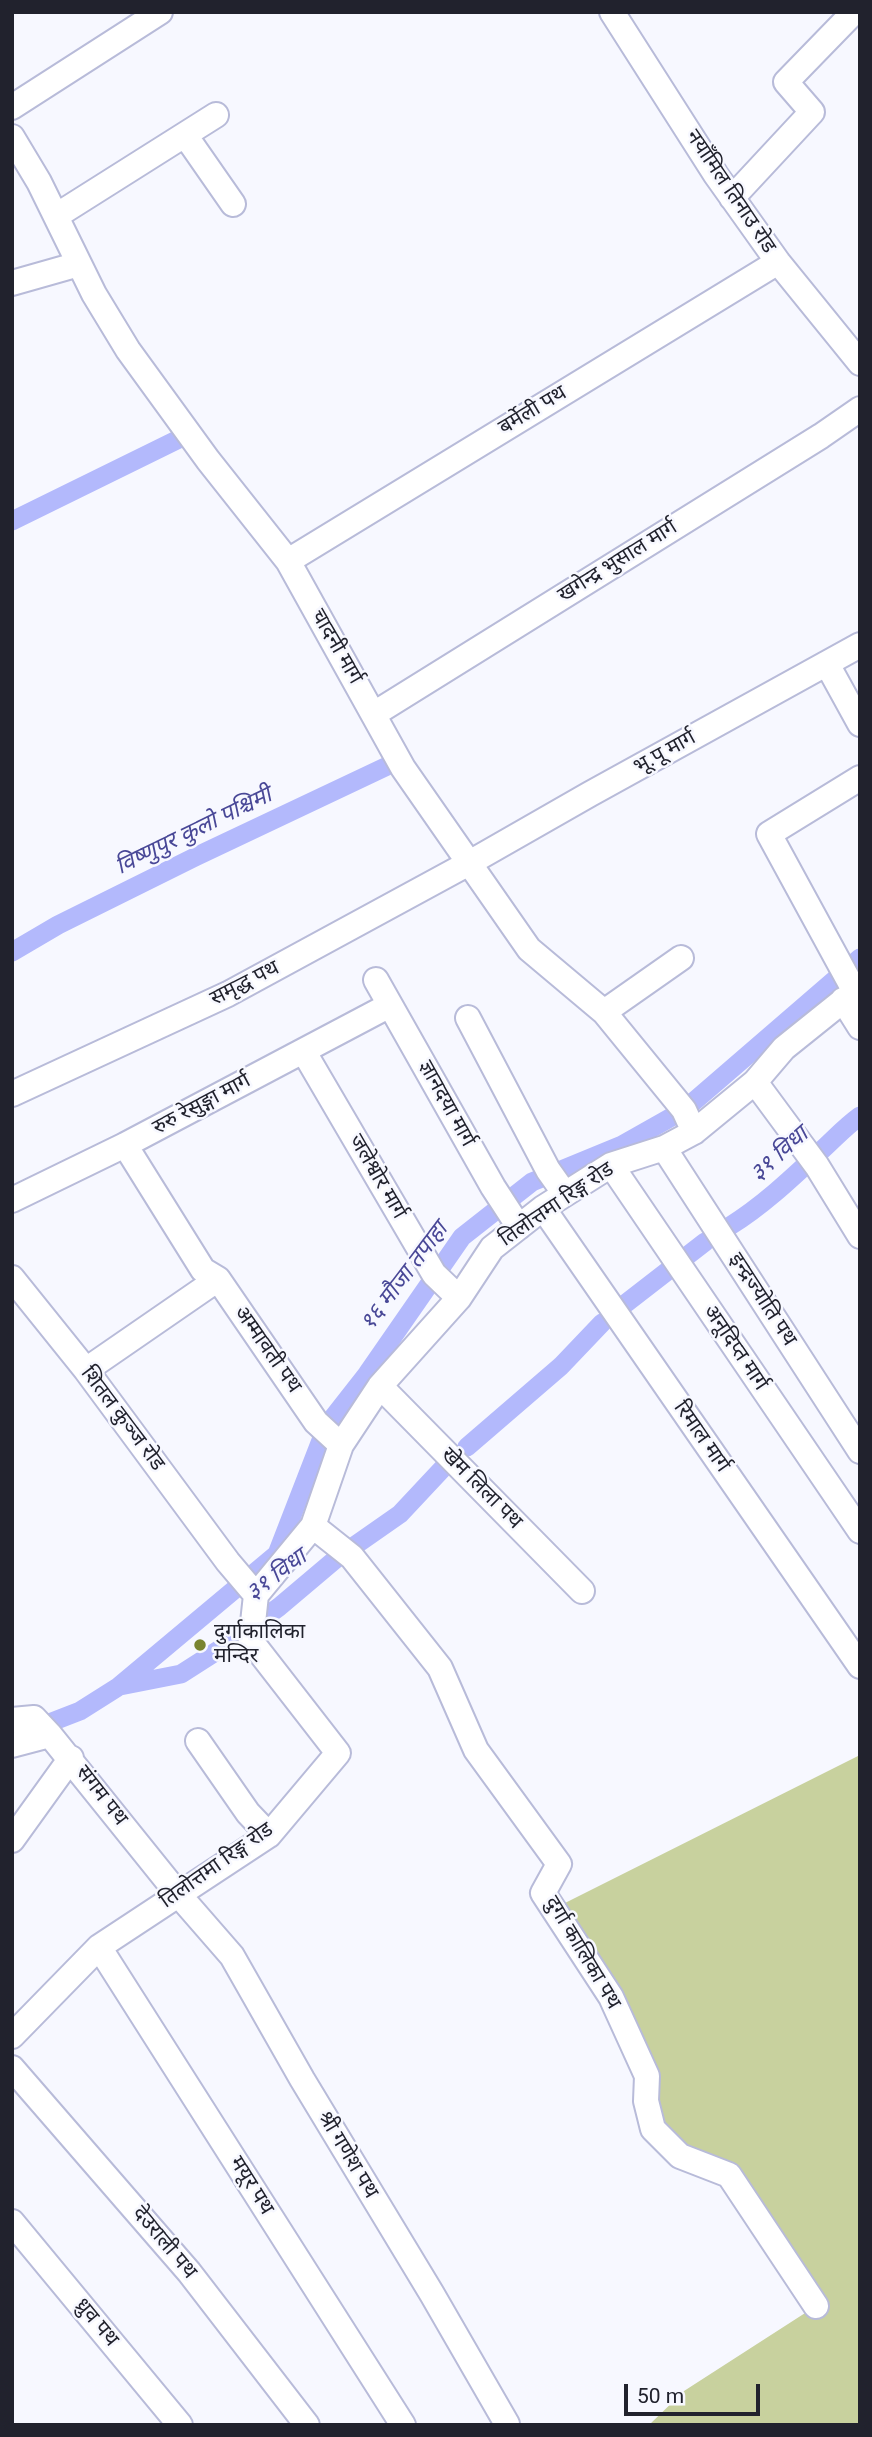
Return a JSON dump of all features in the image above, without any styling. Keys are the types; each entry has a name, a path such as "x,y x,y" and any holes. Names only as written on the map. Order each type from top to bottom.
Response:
{"street":[{"path":"12,107 160,12"},
{"name":"नयाँमिल तिनाउ रोड","path":"612,12 732,198 778,262 860,363"},
{"path":"732,198 813,112 786,82 854,12"},
{"path":"56,216 216,115"},
{"path":"185,135 233,204"},
{"name":"चादनी मार्ग","path":"12,137 39,182 94,294 128,350 208,460 288,561 403,768 529,948 604,1012 684,1110 694,1132"},
{"name":"बर्मेली पथ","path":"288,561 778,262"},
{"path":"12,283 79,264"},
{"name":"खगेन्द्र भुसाल मार्ग","path":"374,714 860,409"},
{"name":"भू.पू मार्ग","path":"471,862 590,793 860,645"},
{"path":"827,664 860,724"},
{"path":"860,778 769,834 840,963 852,993 860,1027"},
{"name":"समृद्ध पथ","path":"12,1094 228,994 471,862"},
{"path":"604,1012 681,958"},
{"name":"ज्ञानदया मार्ग","path":"376,980 492,1187 519,1227"},
{"name":"तिलोत्तमा रिङ्ग रोड","path":"12,2036 99,1947 268,1835 338,1752 251,1641 256,1595 314,1526 341,1445 380,1386 458,1298 492,1248 543,1209 611,1165 664,1148 694,1132 755,1082 784,1048 852,993"},
{"name":"रुरु रेसुङ्गा मार्ग","path":"12,1200 125,1145 390,1005"},
{"path":"468,1018 548,1170 565,1194"},
{"name":"जलेश्वोर मार्ग","path":"304,1052 435,1275 458,1298"},
{"path":"755,1082 811,1158 860,1236"},
{"name":"अम्मावती पथ","path":"125,1145 203,1270 218,1279 316,1422 341,1445"},
{"name":"इन्द्रज्योति पथ","path":"664,1148 860,1451"},
{"name":"अनूदिप्त मार्ग","path":"611,1165 860,1531"},
{"name":"रिमाल मार्ग","path":"543,1209 860,1666"},
{"name":"शितल कुञ्ज रोड","path":"12,1278 86,1370 228,1562 256,1595"},
{"path":"86,1370 218,1279"},
{"name":"खेम लिला पथ","path":"380,1386 582,1591"},
{"name":"दुर्गा कालिका पथ","path":"314,1526 352,1557 440,1668 476,1750 559,1864 543,1893 611,1997 647,2076 646,2102 653,2129 680,2156 729,2175 817,2306"},
{"path":"12,1745 32,1724"},
{"name":"संगम पथ","path":"32,1724 71,1758 178,1894"},
{"path":"198,1741 248,1813 268,1835"},
{"path":"12,1840 71,1758"},
{"name":"श्री गणेश पथ","path":"178,1894 232,1956 507,2424"},
{"name":"मयूर पथ","path":"99,1947 403,2425"},
{"name":"देउराली पथ","path":"12,2068 189,2272 307,2425"},
{"name":"ध्रुव पथ","path":"12,2222 180,2425"}],"green space":[{"path":"860,1755 860,2425 649,2425 684,2391 816,2306 729,2175 686,2147 662,2124 563,1904"}],"waterway":[{"path":"12,521 189,434"},
{"name":"विष्णुपुर कुलो पश्चिमी","path":"12,952 58,925 195,857 400,760"},
{"name":"१६ मौजा तपाहा","path":"31,1730 80,1711 118,1687 277,1554 327,1425 367,1374 462,1237 532,1182 622,1145 684,1110 860,958"},
{"name":"३१ विधा","path":"730,1226 778,1190 860,1116"},
{"name":"३१ विधा","path":"625,1304 705,1242"},
{"name":"३१ विधा","path":"467,1447 561,1366 602,1323"},
{"name":"३१ विधा","path":"120,1686 181,1674 231,1642 279,1607 337,1558 400,1514 444,1467"}],"place":[{"name":"दुर्गाकालिका मन्दिर","path":"200,1645"}]}
